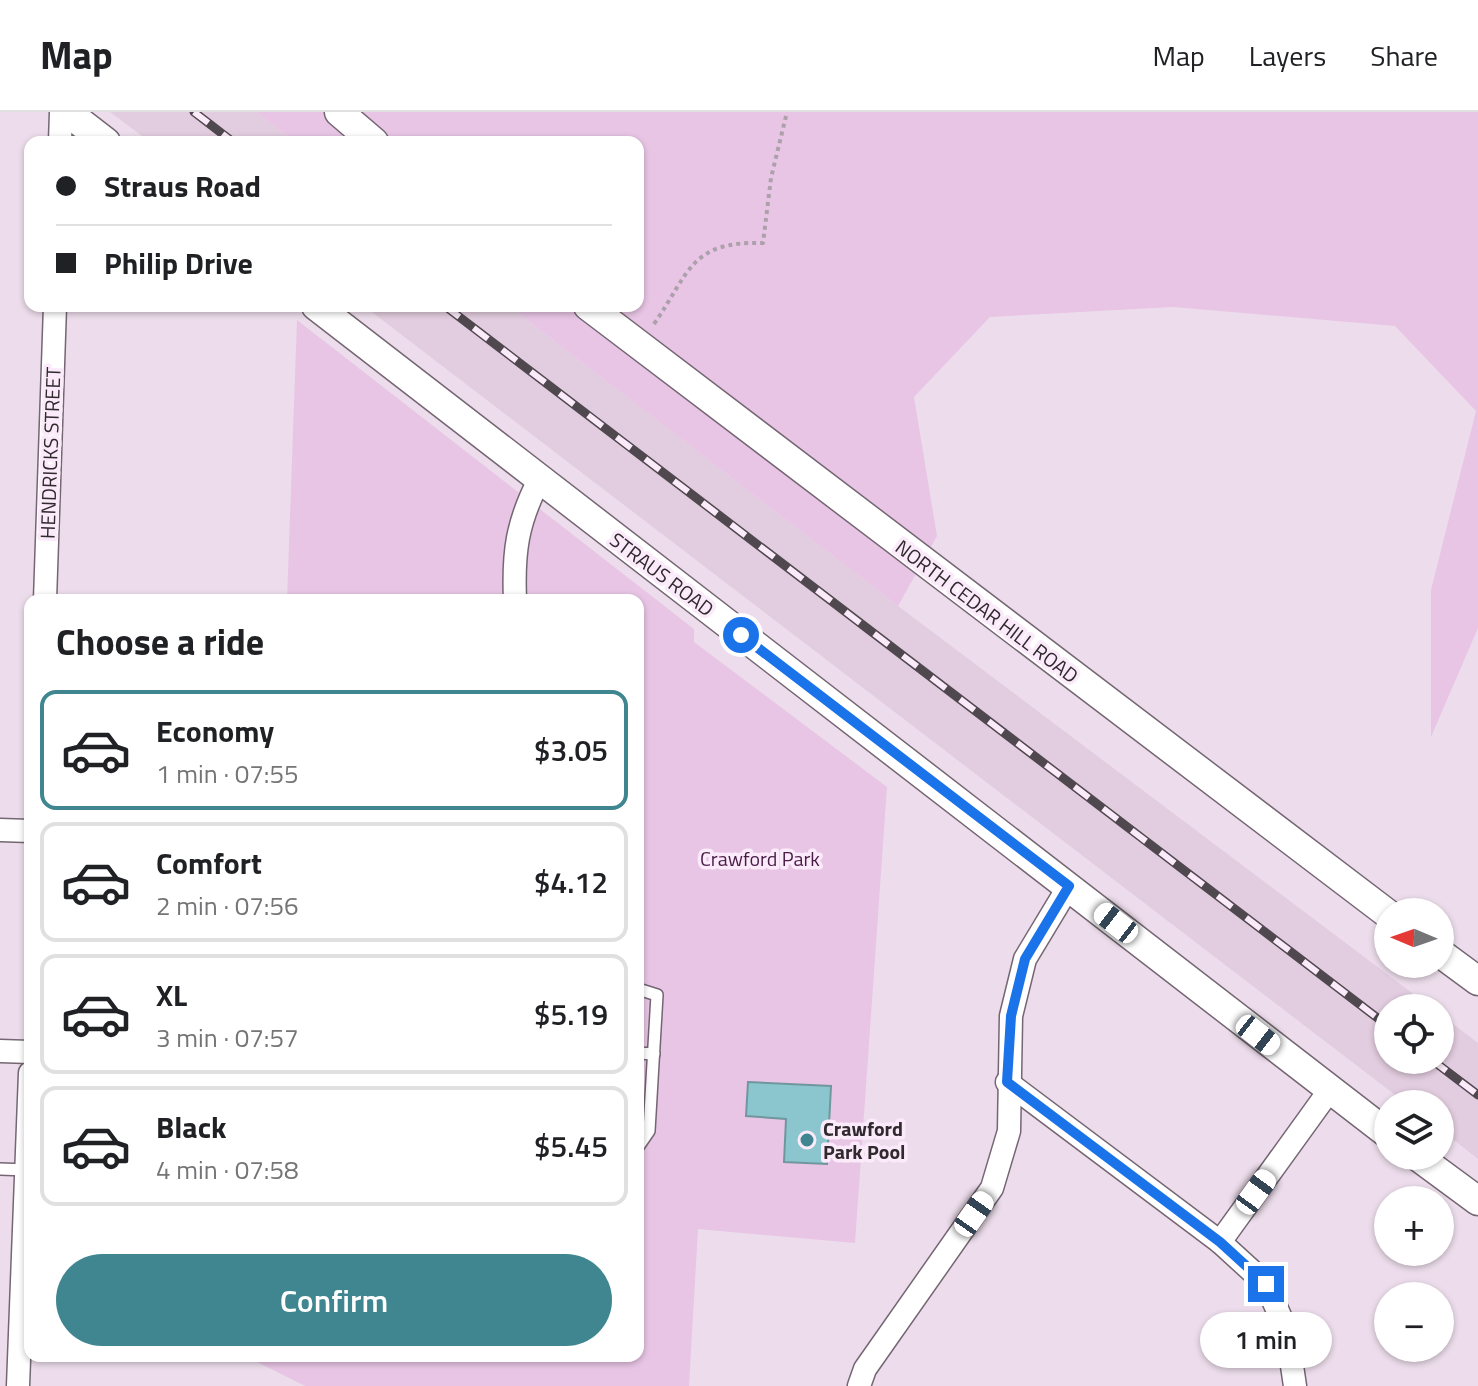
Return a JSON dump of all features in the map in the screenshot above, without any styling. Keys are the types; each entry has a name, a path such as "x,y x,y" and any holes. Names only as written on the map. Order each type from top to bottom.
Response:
{"street":[{"path":"61,136 64,112 98,136"},
{"path":"339,112 367,136"},
{"name":"HENDRICKS STREET","path":"45,594 55,312"},
{"name":"STRAUS ROAD","path":"324,312 1374,1124"},
{"name":"NORTH CEDAR HILL ROAD","path":"596,312 1374,903"},
{"path":"515,594 513,560 522,515 539,480"},
{"path":"0,830 24,831"},
{"path":"859,1386 865,1369 992,1188 1009,1131 1007,1082 1011,1016 1025,959 1069,886"},
{"path":"1454,963 1478,981"},
{"path":"0,1051 24,1052"},
{"path":"1007,1082 1220,1242 1266,1284 1287,1332 1295,1386"},
{"path":"1220,1242 1329,1091"},
{"path":"1436,1170 1478,1201"},
{"path":"18,1386 24,1290"}],"lane":[{"path":"644,991 657,995 649,1131 644,1138"},
{"path":"644,1053 654,1054"},
{"path":"0,1169 24,1170"}],"path":[{"path":"650,330 687,271 712,248 740,242 763,243 771,178 787,112"}],"shaded area":[{"path":"110,112 256,112 287,136 142,136"},
{"path":"372,312 517,312 898,606 1374,964 1374,978 1392,978 1413,994 1374,994 1374,1074 1454,1074 1454,1025 1478,1043 1478,1159 1454,1140 1454,1090 1389,1090"}],"green space":[{"path":"256,112 1478,112 1478,628 1431,737 1431,590 1476,411 1395,326 1173,307 990,317 914,397 937,536 898,606 517,312 644,312 644,136 287,136"},
{"name":"Crawford Park","path":"297,320 694,629 694,642 887,787 855,1243 698,1229 689,1386 305,1386 257,1362 644,1362 644,594 287,594"}],"water":[{"name":"Crawford Park Pool","path":"748,1082 831,1086 827,1164 784,1162 786,1119 746,1116"}],"railway":[{"path":"194,112 225,136"},
{"path":"453,312 1374,1015"},
{"path":"1450,1074 1478,1095"}],"place":[{"name":"Crawford Park Pool","path":"807,1140"}],"route":[{"path":"741,635 1069,886 1025,959 1011,1016 1007,1082 1220,1242 1266,1284"}]}
